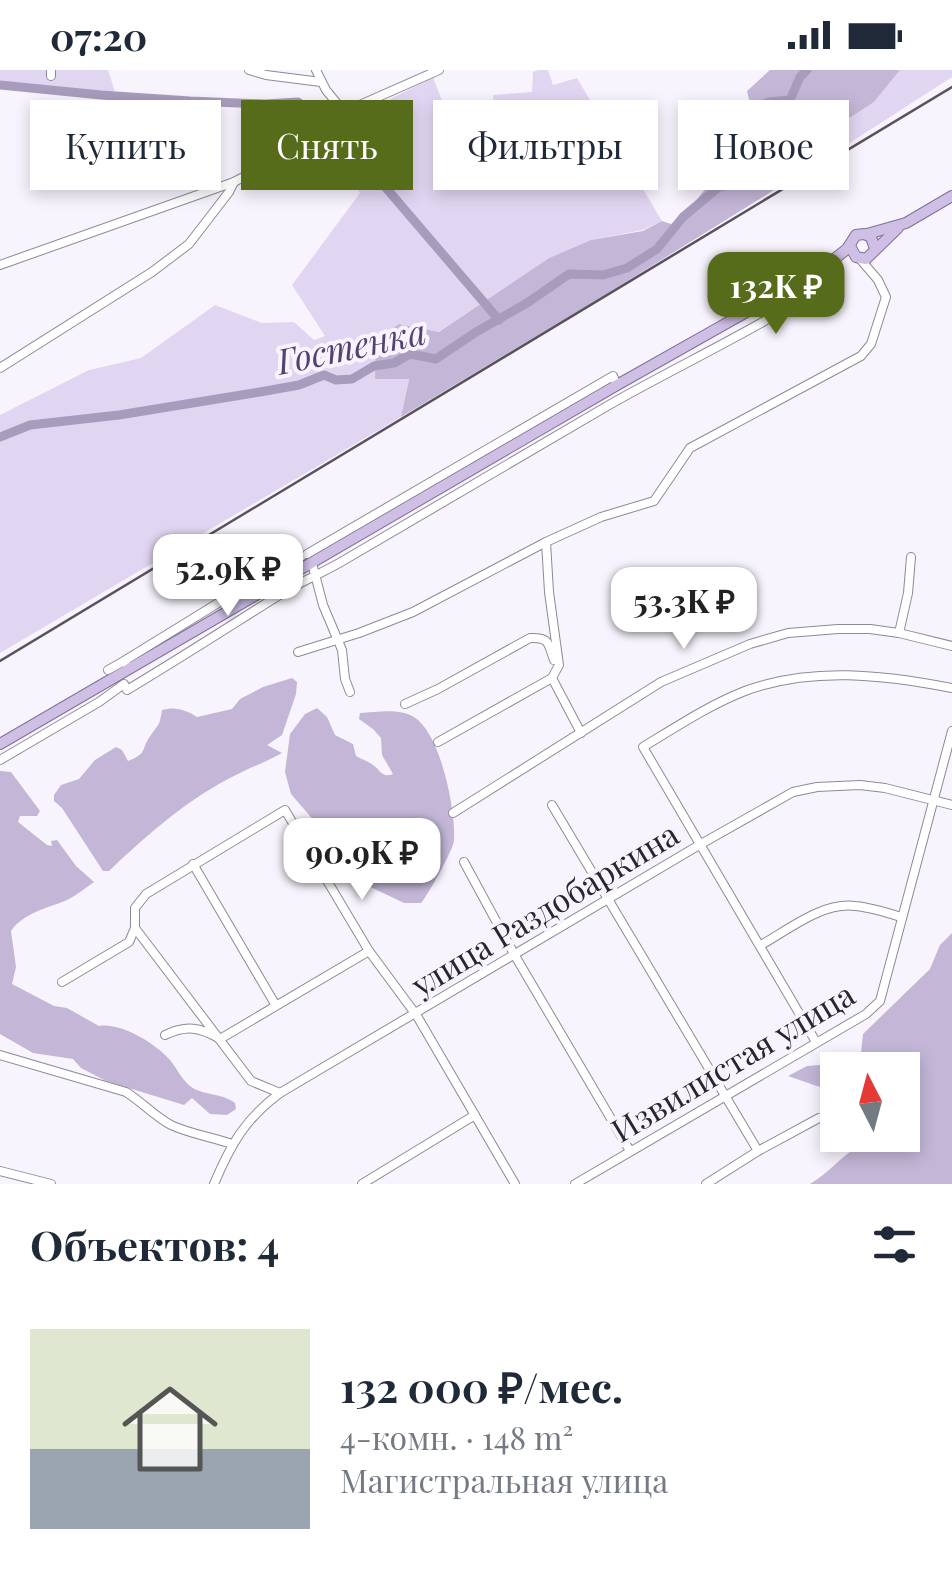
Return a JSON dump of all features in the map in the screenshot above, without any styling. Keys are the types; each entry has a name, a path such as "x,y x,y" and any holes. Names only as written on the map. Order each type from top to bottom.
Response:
{"main road":[{"path":"0,744 120,671 819,271 850,246 856,235 882,232 952,196"},
{"path":"819,271 869,257 906,222"},
{"path":"866,234 873,239 875,250"},
{"path":"850,246 859,258"}],"street":[{"path":"249,70 321,82"},
{"path":"316,70 335,100"},
{"path":"371,100 439,70"},
{"path":"0,265 241,178"},
{"path":"0,368 152,272 188,244 234,182"},
{"path":"875,250 878,280"},
{"path":"298,652 413,612 602,517 654,500 690,448 861,356 871,344 886,295 859,258"},
{"path":"120,671 127,690 194,650 309,562 338,564 633,392 789,307"},
{"path":"438,742 552,678 559,665 546,546"},
{"path":"899,633 911,557"},
{"path":"309,562 338,638 350,692"},
{"path":"452,813 660,682 750,644 788,633 838,628 899,633 952,646"},
{"path":"405,704 530,638 547,640 554,662 559,665"},
{"path":"0,760 99,702 120,671"},
{"path":"816,1042 643,747 746,690 784,681 865,675 952,688"},
{"path":"552,678 581,733"},
{"name":"Извилистая улица","path":"575,1184 866,1014 880,1001 952,731"},
{"name":"улица Раздобаркина","path":"214,1184 232,1144 253,1116 280,1093 793,792 860,785 952,805"},
{"path":"552,805 758,1151"},
{"path":"62,982 129,942 135,928 134,908 146,894 284,810 368,951 415,1013 515,1184"},
{"path":"464,862 630,1151"},
{"path":"193,864 276,1004"},
{"path":"760,945 832,907 854,905 902,917"},
{"path":"135,928 251,1081 280,1093"},
{"path":"220,1038 368,951"},
{"path":"165,1035 188,1028 220,1038"},
{"path":"0,1055 126,1092 174,1126 232,1144"},
{"path":"362,1184 475,1114"},
{"path":"706,1184 819,1118"},
{"path":"0,1171 51,1184"}],"shaded area":[{"path":"0,70 108,70 116,95 0,84"},
{"path":"548,70 553,85 577,78 590,100 493,100 493,95 532,92 533,72"},
{"path":"770,70 900,70 874,102 849,118 849,100 749,100 747,91"},
{"path":"900,70 952,70 952,77 849,143 849,118 874,102"},
{"path":"433,77 442,100 433,100 433,190 644,190 662,221 643,230 591,240 549,258 439,332 400,324 377,338 376,379 409,378 401,417 0,653 0,415 89,370 141,358 215,305 262,323 294,322 314,340 325,336 292,285 360,193 358,190 413,190 413,100 389,100"},
{"path":"704,190 774,190 401,417 409,379 375,379 376,339 399,324 439,332 549,258 591,240 680,220"},
{"path":"292,678 297,682 296,694 282,735 267,745 282,753 187,804 109,871 103,871 54,801 61,785 79,779 95,760 116,747 128,761 139,756 159,724 162,710 181,709 197,717 232,709 240,699 263,687"},
{"path":"317,708 327,717 335,735 353,744 356,756 384,774 393,774 382,755 381,738 359,719 360,713 408,714 424,726 432,739 449,793 454,841 421,903 404,903 358,881 348,860 333,851 322,830 291,794 285,772 290,734 305,714"},
{"path":"0,771 11,772 40,811 37,816 20,816 18,822 47,845 52,846 51,841 57,840 94,882 67,900 29,915 11,931 16,967 12,984 99,1026 117,1027 147,1041 164,1054 190,1086 235,1103 236,1109 227,1115 210,1114 192,1098 184,1105 106,1081 81,1068 73,1059 33,1053 0,1034"},
{"path":"952,933 952,1184 810,1184 850,1152 920,1152 920,1052 861,1052 863,1034 930,969 940,945"},
{"path":"820,1065 820,1087 788,1076 807,1066"}],"waterway":[{"name":"Гостенка","path":"0,437 30,425 260,392 299,385 324,375 336,380 352,379 374,366 394,363 410,354 436,359 569,274 603,275 627,268 657,249 683,217 719,187 742,183 765,171 770,156 755,108 790,100 807,70"},
{"path":"0,85 241,103"},
{"path":"388,190 499,320"}],"railway":[{"path":"0,661 952,87"}]}
